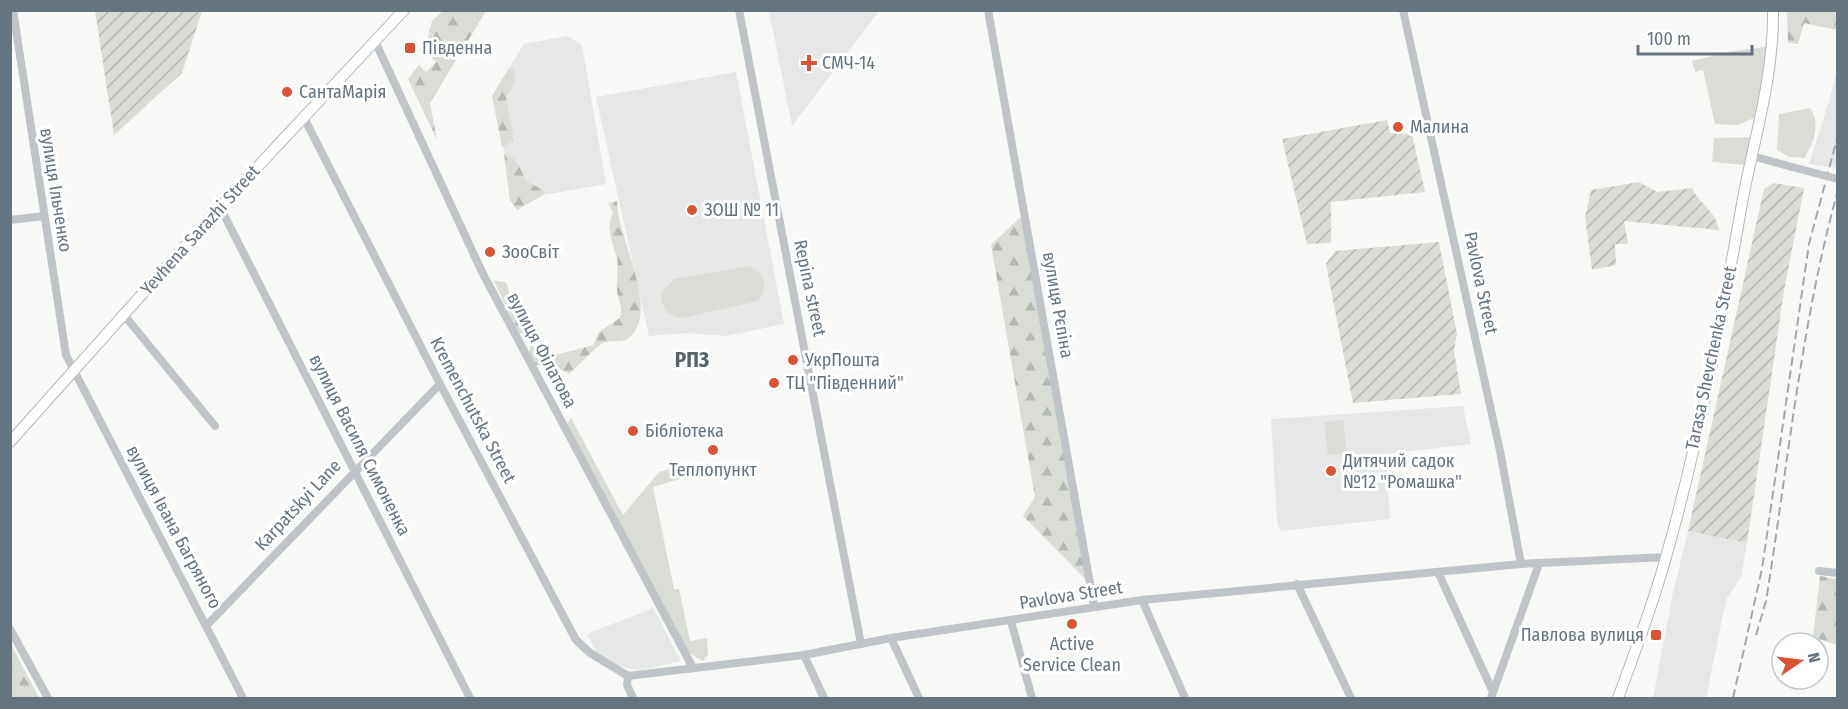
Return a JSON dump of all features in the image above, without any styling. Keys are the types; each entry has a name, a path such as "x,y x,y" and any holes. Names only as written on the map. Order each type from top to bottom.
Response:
{"main road":[{"name":"Yevhena Sarazhi Street","path":"10,442 220,207 404,10"},
{"name":"Tarasa Shevchenka Street","path":"1618,699 1666,557 1719,326 1773,50 1773,10"}],"street":[{"name":"вулиця Ільченко","path":"13,10 66,355 74,372"},
{"name":"Repina street","path":"739,10 861,644"},
{"name":"вулиця Рєпіна","path":"988,10 1094,606"},
{"name":"Pavlova Street","path":"1403,10 1500,451 1521,564"},
{"name":"вулиця Філатова","path":"375,41 482,272 693,668"},
{"name":"Kremenchutska Street","path":"303,116 440,384 576,640 590,653 628,676"},
{"path":"1752,156 1838,178"},
{"name":"вулиця Василя Симоненка","path":"220,207 470,699"},
{"path":"10,220 44,216"},
{"path":"124,315 215,426"},
{"name":"вулиця Івана Багряного","path":"74,372 243,699"},
{"name":"Karpatskyi Lane","path":"206,626 354,470 440,384"},
{"name":"Pavlova Street","path":"628,676 804,655 891,638 1142,600 1521,564 1666,557"},
{"path":"1492,696 1539,564"},
{"path":"1819,571 1838,573"},
{"path":"1438,572 1492,696"},
{"path":"1298,584 1351,699"},
{"path":"1142,600 1185,699"},
{"path":"1011,621 1032,699"},
{"path":"10,629 48,699"},
{"path":"891,638 919,699"},
{"path":"804,655 824,699"},
{"path":"628,676 627,685 633,699"}],"shaded area":[{"name":"СМЧ-14","path":"769,11 879,11 792,126"},
{"path":"567,36 582,45 606,184 515,200 492,96 524,44"},
{"path":"1837,69 1837,168 1809,164 1829,101"},
{"name":"ЗОШ № 11","path":"736,72 784,324 726,336 687,333 649,336 596,97"},
{"name":"Дитячий садок №12 \"Ромашка\"","path":"1463,406 1471,444 1386,454 1390,519 1280,531 1277,521 1271,419"},
{"path":"1688,531 1747,543 1741,577 1726,600 1706,698 1653,698 1673,593"},
{"path":"653,608 681,661 641,670 629,669 609,662 596,652 587,634"}],"green space":[{"path":"444,10 486,11 430,103 437,140 408,79 419,65 426,72 436,62 424,51 432,21"},
{"path":"95,11 202,11 182,73 114,135"},
{"path":"1787,11 1837,11 1837,30 1804,23 1798,44 1788,43"},
{"path":"1772,46 1756,117 1738,125 1715,124 1703,70 1695,72 1692,61 1728,52"},
{"path":"509,68 514,69 516,80 506,98 514,141 502,147 492,96"},
{"path":"1810,108 1816,127 1811,146 1804,158 1789,157 1777,150 1779,114"},
{"path":"1387,120 1390,133 1412,134 1425,192 1331,202 1331,243 1307,244 1282,139"},
{"path":"1751,137 1747,165 1712,162 1714,138"},
{"path":"504,154 515,161 526,181 545,191 543,195 517,210 510,200"},
{"path":"1639,182 1657,192 1692,188 1715,218 1719,230 1624,221 1628,244 1615,244 1616,265 1592,270 1585,217 1591,190"},
{"path":"1774,183 1804,188 1784,291 1747,543 1688,531 1764,189"},
{"path":"617,201 641,305 639,321 633,334 623,341 603,343 569,374 560,369 536,365 529,353 531,343 540,359 593,345 599,332 620,318 621,308 617,291 618,262 610,236 613,213 608,203"},
{"path":"1025,213 1090,584 1023,516 1035,497 991,245"},
{"path":"1439,242 1457,334 1454,350 1461,394 1353,403 1326,264 1335,251"},
{"path":"748,266 754,268 764,281 764,291 758,301 682,318 672,316 662,303 661,293 674,279"},
{"path":"494,281 506,282 520,329 532,329 519,334"},
{"path":"571,418 623,515 659,472 689,464 692,475 653,487 674,589 679,589 690,641 707,638 708,654 703,661 689,653 567,425"},
{"path":"1343,420 1347,453 1328,455 1324,422"},
{"path":"1820,576 1837,579 1837,645 1830,643 1830,631 1814,631"},
{"path":"11,644 39,698 11,698"}],"railway":[{"path":"1733,698 1762,569 1809,244 1838,135"},
{"path":"1756,635 1766,601 1796,394 1814,291 1838,190"}],"place":[{"name":"Південна","path":"410,48"},
{"name":"СМЧ-14","path":"809,63"},
{"name":"СантаМарія","path":"287,92"},
{"name":"Малина","path":"1398,127"},
{"name":"ЗОШ № 11","path":"692,210"},
{"name":"ЗооСвiт","path":"490,252"},
{"name":"УкрПошта","path":"793,360"},
{"name":"ТЦ \"Південний\"","path":"774,383"},
{"name":"Бібліотека","path":"633,431"},
{"name":"Теплопункт","path":"713,450"},
{"name":"Дитячий садок №12 \"Ромашка\"","path":"1331,471"},
{"name":"Active Service Clean","path":"1072,624"},
{"name":"Павлова вулиця","path":"1656,635"}],"district":[{"name":"РПЗ","path":"692,360"}]}
